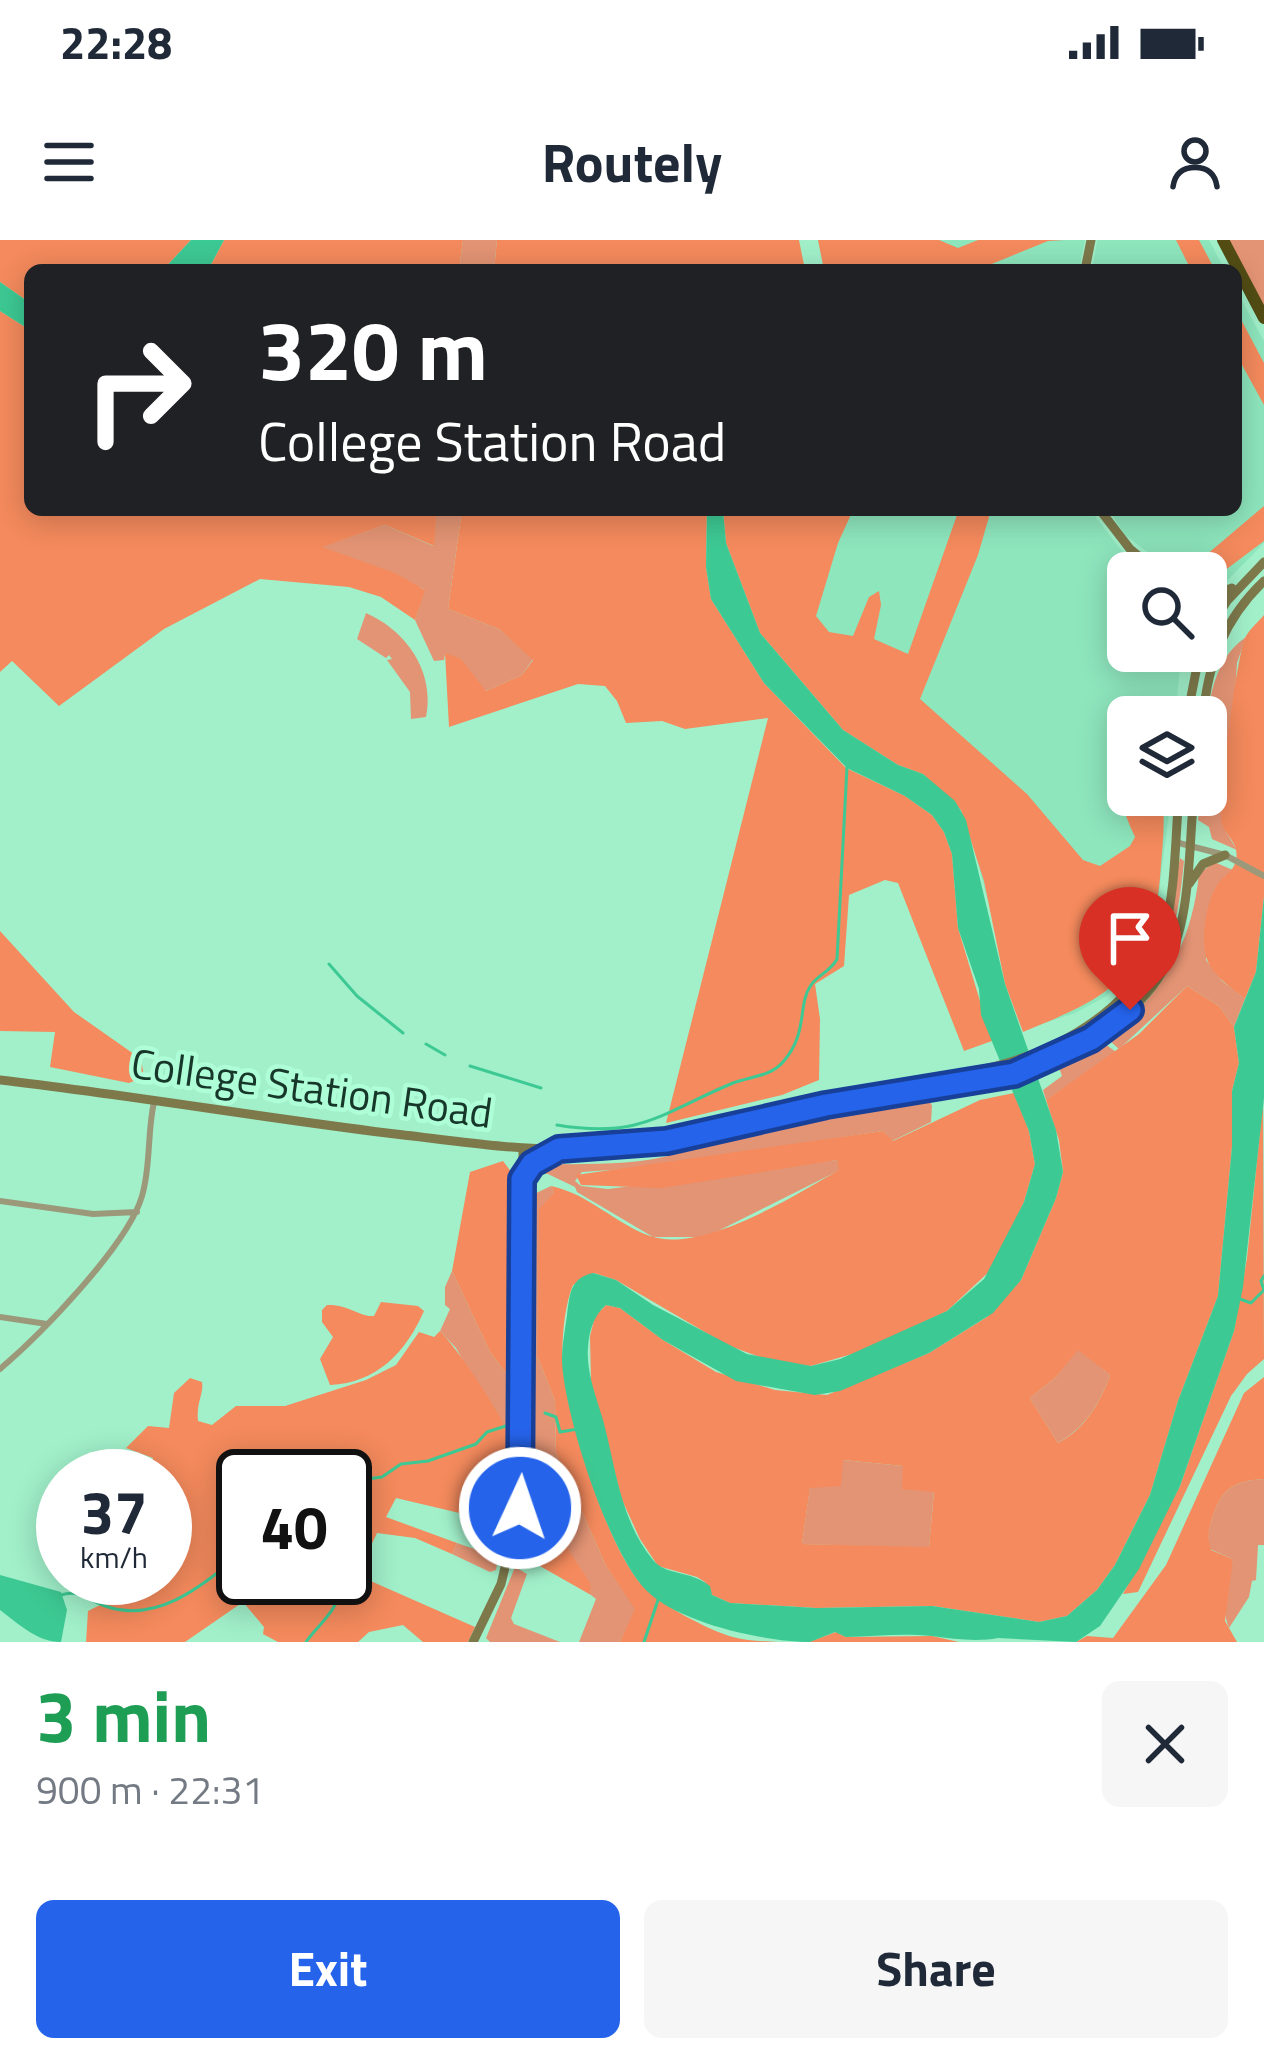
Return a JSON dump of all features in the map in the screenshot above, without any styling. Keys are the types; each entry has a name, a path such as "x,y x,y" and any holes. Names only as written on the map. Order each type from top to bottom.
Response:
{"highway":[{"path":"1242,277 1264,318"}],"main road":[{"path":"1105,516 1134,552"},
{"path":"1227,601 1264,562"},
{"path":"1206,696 1210,667 1229,623 1264,580"},
{"path":"1227,590 1242,582"},
{"name":"College Station Road","path":"1059,1050 1131,989 1151,962 1167,919 1177,816"},
{"name":"College Station Road","path":"0,1080 329,1126 559,1149 667,1141 826,1105 856,1091 974,1078 1059,1050 1110,1027 1153,986 1178,940 1192,816"},
{"path":"1186,888 1203,864 1225,855"},
{"path":"473,1642 501,1584 521,1501 523,1149"},
{"path":"522,1179 532,1164 559,1149"}],"street":[{"path":"1175,842 1225,855 1264,876"},
{"path":"0,1370 47,1324 137,1212 154,1099"},
{"path":"0,1201 93,1214 137,1212"},
{"path":"0,1317 47,1324"}],"shaded area":[{"path":"0,240 191,240 169,264 24,264 24,299 0,282"},
{"path":"191,240 224,240 211,264 169,264"},
{"path":"224,240 463,240 460,264 211,264"},
{"path":"463,240 497,240 495,264 460,264"},
{"path":"497,240 799,240 804,264 495,264"},
{"path":"818,240 1085,240 1080,264 823,264"},
{"path":"818,240 939,240 958,248 978,240 1064,240 1048,241 992,264 823,264"},
{"path":"1097,240 1209,240 1222,264 1093,264"},
{"path":"1176,240 1199,240 1212,264 1188,264"},
{"path":"1227,240 1264,240 1264,309 1242,264"},
{"path":"0,282 24,299 24,326 0,311"},
{"path":"1242,301 1264,341 1264,543 1227,581 1227,552 1147,552 1125,535 1113,516 1242,516"},
{"path":"0,311 24,326 24,516 436,516 434,546 385,525 322,547 395,573 425,590 415,620 381,597 349,587 260,579 164,629 59,706 12,661 0,672"},
{"path":"1242,321 1264,363 1264,405 1242,365"},
{"path":"1264,506 1264,541 1227,569 1227,552 1210,552"},
{"path":"436,516 461,516 448,609 499,629 533,659 522,675 486,691 445,654 444,660 434,661 415,620 424,589 320,547 385,525 433,546"},
{"path":"461,516 707,516 711,599 764,683 846,768 905,796 932,815 944,832 952,854 958,928 992,1041 964,1051 898,883 885,880 849,895 844,966 815,984 819,1080 782,1095 666,1123 768,718 685,729 662,721 626,723 605,686 578,684 449,727 445,653 461,659 486,691 522,675 533,660 499,629 448,609"},
{"path":"707,516 724,516 726,543 760,633 843,730 898,765 923,774 955,801 966,820 1005,984 1056,1130 1063,1172 1021,1280 993,1313 929,1353 840,1391 815,1395 736,1381 663,1340 620,1308 606,1305 590,1335 590,1375 626,1511 658,1565 702,1581 710,1586 712,1595 730,1603 816,1608 932,1606 1039,1622 1067,1616 1097,1590 1150,1495 1178,1401 1218,1296 1232,1147 1232,1091 1239,1063 1234,1027 1256,972 1264,897 1264,1098 1234,1331 1180,1486 1139,1569 1100,1626 1076,1642 846,1637 835,1632 810,1642 791,1641 701,1621 647,1591 618,1547 591,1482 571,1414 562,1361 570,1294 580,1279 593,1273 616,1280 747,1354 811,1366 840,1359 947,1311 984,1279 1024,1202 1035,1164 1029,1131 981,1015 979,989 958,928 952,854 944,832 932,815 905,796 847,768 764,683 711,599"},
{"path":"724,516 850,516 816,616 829,632 853,636 869,597 879,591 874,639 908,654 957,516 989,516 920,699 1027,794 1083,860 1100,866 1130,846 1135,837 1127,816 1163,816 1155,912 1147,939 1120,979 1079,1007 1023,1032 1005,984 984,881 961,810 923,774 898,765 843,730 760,633 726,543"},
{"path":"728,516 1095,516 1123,552 1107,552 1107,672 1180,672 1177,696 1107,696 1107,816 1168,816 1155,926 1136,965 1105,997 1075,1013 1023,1030 966,820"},
{"path":"366,613 394,631 415,655 426,684 426,717 411,719 410,692 387,660 392,659 389,655 386,658 357,639"},
{"path":"1264,615 1264,897 1256,972 1245,999 1210,966 1204,934 1212,895 1236,860 1236,848 1221,819 1227,816 1233,696 1248,633"},
{"path":"1246,637 1237,663 1226,832 1237,850 1212,839 1209,827 1198,820 1198,816 1227,816 1227,696 1211,696 1218,672 1227,672 1231,651"},
{"path":"1180,858 1184,861 1182,884 1168,946 1149,982 1118,1014 1114,1010 1143,982 1161,952"},
{"path":"1214,862 1233,870 1224,877 1206,960 1245,999 1234,1027 1219,1006 1187,986 1119,1049 1109,1034 1160,984 1190,921 1199,874"},
{"path":"0,931 74,1012 141,1059 144,1077 129,1083 50,1067 55,1032 0,1031"},
{"path":"1187,986 1219,1006 1234,1027 1239,1063 1232,1091 1232,1147 1218,1296 1178,1401 1150,1495 1097,1590 1067,1616 1039,1622 932,1606 816,1608 730,1603 712,1595 697,1577 658,1566 622,1500 591,1381 590,1336 595,1316 606,1305 620,1308 716,1372 775,1390 827,1395 929,1353 987,1317 1021,1280 1063,1172 1046,1100 1139,1034","holes":["1078,1350 1110,1375 1090,1414 1058,1443 1030,1398","843,1460 903,1466 902,1489 934,1492 929,1547 802,1544 810,1488 841,1486"]},
{"path":"1101,1041 1116,1052 1046,1100 1043,1090 1062,1076 1058,1065"},
{"path":"1014,1093 1029,1131 1035,1164 1024,1202 993,1268 947,1311 869,1349 811,1366 768,1360 727,1345 616,1280 594,1273 573,1285 563,1336 566,1389 592,1484 631,1571 652,1595 699,1623 738,1638 778,1642 620,1642 635,1609 606,1566 556,1453 555,1401 538,1358 539,1209 554,1193 551,1186 577,1195 650,1236 695,1237 747,1220 798,1194 839,1170 837,1160 662,1188 581,1185 576,1175 883,1131 893,1141 980,1100"},
{"path":"927,1095 931,1122 892,1141 883,1131 639,1168 582,1172 575,1181 608,1189 837,1160 840,1170 706,1237 653,1237 575,1187 531,1172 538,1164 659,1158"},
{"path":"1263,1102 1264,1359 1231,1396 1138,1592 1123,1594 1180,1486 1234,1331 1247,1258"},
{"path":"503,1161 512,1173 514,1384 490,1352 452,1271 470,1172"},
{"path":"551,1186 538,1358 555,1401 556,1453 606,1566 636,1609 620,1642 579,1642 596,1599 539,1517 531,1561 524,1565 515,1554 528,1468 530,1196"},
{"path":"452,1271 490,1352 514,1384 517,1381 518,1459 456,1348 440,1331 450,1309 445,1305 445,1287"},
{"path":"381,1302 418,1306 424,1311 388,1363 362,1378 330,1385 320,1359 333,1337 322,1322 322,1310 334,1305 374,1316"},
{"path":"440,1331 450,1342 486,1393 514,1448 517,1492 499,1542 489,1540 489,1520 396,1498 386,1517 457,1543 452,1554 415,1538 377,1533 372,1544 372,1449 216,1449 216,1605 239,1605 185,1642 86,1642 88,1611 100,1605 192,1605 192,1449 126,1448 148,1426 169,1428 174,1393 190,1378 202,1382 198,1421 212,1425 236,1406 285,1406 366,1380 396,1365 419,1332 434,1337"},
{"path":"1078,1349 1110,1375 1090,1414 1058,1443 1030,1398 1056,1377"},
{"path":"1264,1377 1264,1479 1236,1485 1224,1494 1209,1534 1211,1550 1233,1559 1225,1621 1237,1642 1076,1642 1087,1636 1113,1638 1166,1565 1244,1393"},
{"path":"843,1460 903,1466 934,1491 929,1548 802,1544 810,1487"},
{"path":"1264,1479 1264,1545 1258,1545 1256,1580 1229,1628 1225,1603 1233,1559 1210,1549 1210,1527 1230,1488"},
{"path":"546,1515 590,1583 591,1595 531,1561 539,1516"},
{"path":"457,1543 499,1552 496,1570 490,1572 452,1554"},
{"path":"515,1567 527,1574 511,1618 514,1624 560,1642 490,1642 486,1638"},
{"path":"0,1575 36,1585 36,1605 65,1605 61,1642 36,1636 0,1610"},
{"path":"372,1582 475,1627 468,1642 423,1642 403,1625 369,1632 358,1642 278,1642 263,1634 264,1627 246,1605 372,1605"},
{"path":"836,1632 846,1637 932,1636 959,1642 809,1642"}],"waterway":[{"path":"557,1125 631,1126 783,1062 796,1040 807,993 837,959 847,767"},
{"path":"329,964 357,996 403,1033"},
{"path":"426,1044 445,1055"},
{"path":"470,1066 541,1088"},
{"path":"1240,1299 1251,1303 1264,1290 1264,1276"},
{"path":"545,1413 556,1417 560,1432 578,1429"},
{"path":"372,1478 401,1464 428,1461 476,1444 487,1432 512,1424"},
{"path":"192,1590 216,1574"},
{"path":"644,1642 658,1600"},
{"path":"103,1605 125,1610 162,1605"},
{"path":"306,1642 335,1605"}],"route":[{"path":"520,1508 522,1179 532,1164 559,1149 667,1141 826,1105 1014,1074 1091,1039 1130,1010"}]}
